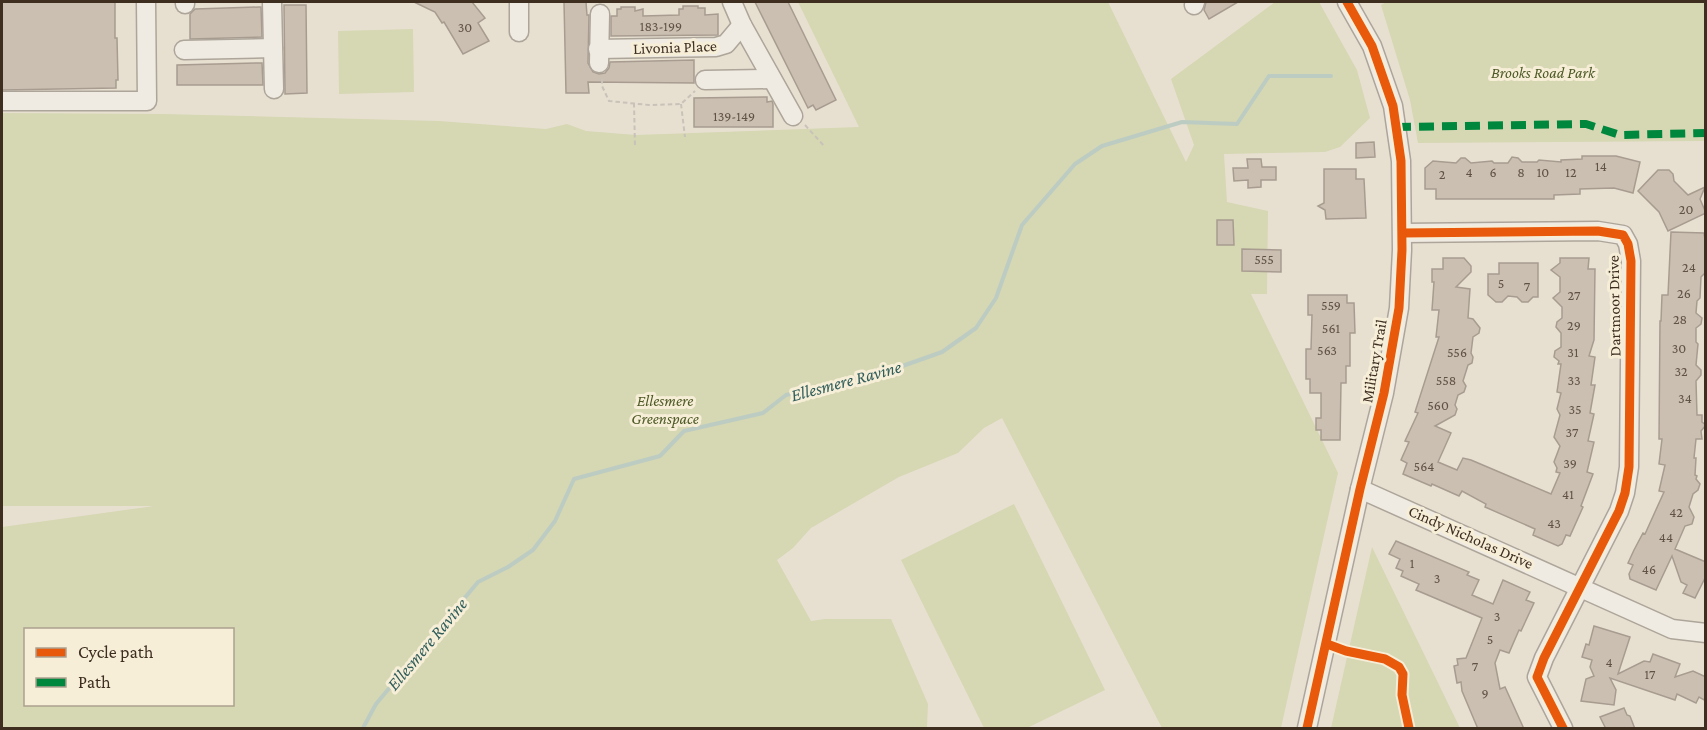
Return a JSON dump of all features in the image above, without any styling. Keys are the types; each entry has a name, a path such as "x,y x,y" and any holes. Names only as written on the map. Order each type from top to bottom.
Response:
{"street":[{"path":"2,101 147,101 146,2"},
{"path":"272,2 274,89"},
{"path":"519,2 519,32"},
{"path":"732,2 742,25 793,116"},
{"name":"Military Trail","path":"1307,729 1360,489 1384,393 1397,319 1403,232 1401,161 1393,106 1372,46 1347,2"},
{"path":"598,56 600,14"},
{"name":"Livonia Place","path":"598,56 717,47 726,45 742,25"},
{"path":"184,50 273,48"},
{"path":"705,80 772,79"},
{"name":"Dartmoor Drive","path":"1403,232 1598,231 1623,236 1628,244 1631,261 1629,467 1625,493 1619,511 1544,658 1537,677 1563,729"},
{"name":"Cindy Nicholas Drive","path":"1360,489 1672,629 1706,633"}],"path":[{"path":"598,56 602,70 602,86 609,101 681,104 705,80"},
{"path":"634,103 635,147"},
{"path":"681,104 685,137"},
{"path":"793,116 801,120 825,147"}],"green space":[{"name":"Ellesmere Greenspace","path":"798,2 1108,2 1186,162 1194,145 1171,79 1275,2 1319,2 1357,70 1370,118 1340,147 1325,152 1224,154 1227,202 1268,211 1267,294 1251,294 1338,473 1281,728 1162,728 1002,418 984,428 958,453 899,477 811,528 793,548 777,560 811,621 891,619 928,704 927,728 2,728 2,527 154,506 2,506 2,113 163,114 439,121 546,129 567,124 586,131 636,135 859,127"},
{"name":"Brooks Road Park","path":"1386,2 1705,2 1705,141 1418,143 1410,100 1381,5"},
{"path":"413,29 414,92 339,94 338,31"},
{"path":"1014,504 1105,690 1027,728 984,728 901,560"},
{"path":"1372,547 1460,728 1331,728"}],"building":[{"path":"2,2 115,2 118,80 116,80 116,88 2,90"},
{"path":"414,2 472,2 485,18 478,23 489,41 463,54 444,22 442,23 435,12"},
{"path":"564,2 586,2 587,15 589,15 588,63 593,72 605,73 610,62 694,60 694,83 588,82 589,93 566,93"},
{"path":"755,2 788,2 836,100 816,110 813,105 808,108"},
{"path":"1206,2 1238,2 1209,19 1204,10"},
{"path":"284,5 306,5 307,93 285,94"},
{"path":"683,6 705,8 705,15 718,14 718,35 611,36 611,16 617,16 617,9 621,7 635,7 635,11 643,9 643,16 679,15 679,9 683,9"},
{"path":"261,7 262,37 190,39 190,14 195,9"},
{"path":"262,63 263,85 177,85 177,65"},
{"path":"767,97 767,102 772,101 773,104 773,127 694,127 694,98"},
{"path":"1374,142 1375,157 1356,158 1356,143"},
{"path":"1582,156 1616,156 1640,162 1633,193 1614,188 1580,189 1580,194 1554,195 1554,199 1436,199 1436,189 1425,189 1425,168 1433,161 1456,163 1461,158 1465,158 1471,163 1492,161 1508,163 1512,157 1522,162 1539,160 1561,162 1561,160 1582,159"},
{"path":"1247,159 1261,159 1262,167 1276,167 1276,180 1261,180 1261,187 1248,188 1248,180 1234,181 1233,168 1248,168"},
{"path":"1324,169 1356,169 1356,179 1364,179 1366,218 1326,219 1325,210 1318,206 1324,203"},
{"path":"1658,170 1669,170 1673,174 1674,181 1688,195 1705,187 1700,199 1706,213 1668,231 1659,212 1638,191"},
{"path":"1217,220 1233,220 1234,245 1217,245"},
{"path":"1671,232 1704,233 1706,246 1706,272 1701,277 1700,298 1697,301 1696,313 1702,318 1701,324 1696,328 1698,344 1696,365 1701,370 1701,375 1696,381 1697,415 1702,415 1702,422 1706,425 1701,431 1702,439 1696,439 1694,458 1696,458 1695,475 1700,484 1698,490 1693,494 1689,507 1694,517 1692,524 1685,526 1675,549 1706,562 1706,576 1695,598 1683,593 1687,585 1681,582 1672,556 1656,590 1630,579 1629,574 1633,565 1628,563 1643,533 1645,534 1664,492 1659,491 1665,465 1659,464 1662,439 1659,439 1660,321 1662,295 1668,295"},
{"path":"1242,249 1281,250 1281,272 1242,271"},
{"path":"1443,258 1464,258 1471,266 1471,272 1456,287 1470,289 1468,318 1473,319 1480,328 1479,333 1473,337 1472,363 1468,365 1463,381 1466,386 1464,392 1458,395 1455,415 1435,426 1451,433 1438,462 1457,470 1463,458 1471,460 1551,494 1560,473 1556,472 1554,462 1560,446 1554,437 1560,415 1557,409 1561,393 1557,392 1561,364 1558,364 1559,361 1554,357 1555,351 1561,347 1561,333 1556,327 1557,322 1562,318 1562,307 1553,298 1560,292 1560,277 1551,270 1560,263 1560,258 1589,258 1588,269 1595,269 1594,340 1589,356 1595,357 1591,385 1595,385 1590,413 1594,414 1588,441 1594,442 1587,472 1593,474 1581,506 1583,507 1570,536 1566,535 1562,544 1558,546 1533,535 1535,529 1485,507 1486,504 1462,491 1459,496 1403,474 1407,463 1401,460 1409,442 1405,441 1418,413 1415,412 1439,337 1436,337 1439,310 1432,310 1434,282 1432,282 1432,269 1443,269"},
{"path":"1499,263 1538,263 1538,297 1522,302 1517,297 1508,296 1502,302 1496,302 1488,295 1488,274 1499,274"},
{"path":"1308,295 1347,295 1347,303 1354,303 1355,333 1350,333 1350,366 1346,366 1346,383 1341,383 1340,440 1321,440 1321,430 1316,430 1316,418 1321,418 1321,393 1310,393 1310,379 1306,379 1306,349 1311,349 1312,315 1308,315"},
{"path":"1396,541 1469,572 1467,575 1479,580 1472,595 1493,604 1503,580 1530,592 1526,600 1534,603 1521,631 1519,630 1509,653 1500,650 1495,663 1500,689 1505,687 1524,729 1478,729 1462,691 1461,682 1457,683 1454,666 1458,665 1457,659 1466,658 1482,618 1416,590 1419,584 1401,576 1403,571 1396,568 1400,559 1389,554"},
{"path":"1594,626 1630,637 1618,674 1644,661 1650,662 1653,654 1680,664 1675,677 1693,671 1706,677 1706,701 1699,697 1696,703 1677,694 1675,700 1610,678 1616,690 1614,705 1581,701 1586,679 1594,676 1590,667 1592,660 1582,657 1586,644 1589,645"},
{"path":"1624,708 1635,729 1606,729 1600,717"}],"waterway":[{"name":"Ellesmere Ravine","path":"363,728 376,704 478,582 508,567 533,550 555,521 574,479 660,456 684,431 763,413 786,395 894,369 942,352 976,328 996,298 1022,225 1075,164 1102,146 1182,122 1237,124 1269,76 1331,76"}],"marked path":[{"path":"1396,127 1586,124 1620,135 1706,133"}],"cycle path":[{"path":"1307,728 1360,489 1384,393 1399,308 1402,250 1401,161 1393,106 1372,46 1347,2"},
{"path":"1403,233 1598,231 1623,235 1628,244 1631,261 1629,467 1625,493 1619,511 1544,658 1537,677 1563,728"},
{"path":"1327,644 1346,651 1385,659 1399,667 1403,674 1402,695 1409,728"}]}
